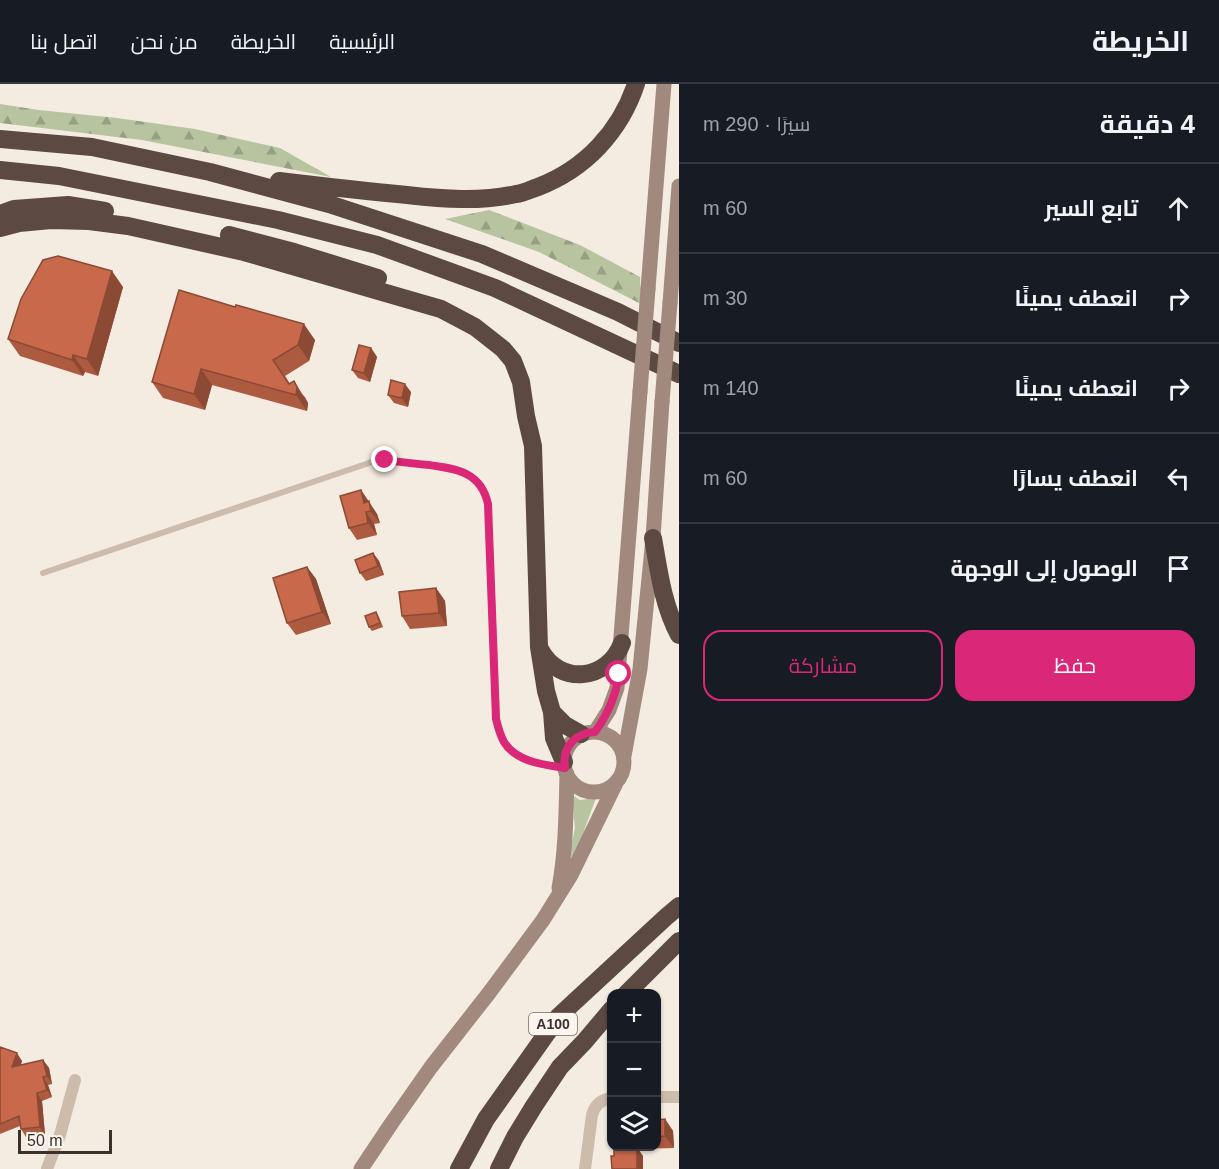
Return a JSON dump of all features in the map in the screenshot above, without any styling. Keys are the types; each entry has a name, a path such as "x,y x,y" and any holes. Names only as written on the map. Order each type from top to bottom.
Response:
{"highway":[{"path":"210,172 361,191 458,200 518,194 551,182 577,166 601,145 624,113 636,84"},
{"path":"0,139 92,147 210,172 329,204 482,254 618,312 679,343"},
{"path":"0,170 59,176 278,220 377,245 495,288 677,374"},
{"path":"0,214 14,209 68,205 196,228 294,252 455,303 504,335 521,353 528,367 536,415 537,427 533,446"},
{"path":"0,228 19,223 51,220 89,221 128,226 244,252 441,309 475,327 502,349 513,361 521,382 533,446 539,648 552,712 554,738 565,768"},
{"path":"653,538 663,592 679,635"},
{"path":"539,648 553,666 567,673 582,675 597,671 610,663 622,643"},
{"path":"552,712 565,725 588,733"},
{"name":"A100","path":"459,1169 486,1119 559,1016 631,938 679,892"},
{"name":"A100","path":"559,1016 679,906"},
{"path":"630,989 679,942"},
{"path":"659,963 679,948"},
{"name":"A100","path":"499,1169 515,1137 560,1067 607,1015"}],"main road":[{"path":"557,896 565,844 567,748 575,738 588,733 603,721 617,688 664,84"},
{"path":"361,1169 425,1076 543,920 571,875 623,771 640,669 653,538 679,186"},
{"path":"588,733 603,733 610,736 621,748 624,756"},
{"path":"565,768 576,786 589,791 603,790 616,783"}],"street":[{"path":"47,1169 60,1135 75,1080"},
{"path":"661,1097 679,1097"},
{"path":"585,1169 594,1108 607,1098"}],"lane":[{"path":"43,573 372,462 385,460 451,468 462,472 481,485 488,504 496,719 500,735 507,747 521,757 536,763 565,768"}],"green space":[{"path":"0,104 195,129 280,148 331,177 142,140 0,123"},
{"path":"489,210 580,245 640,277 641,304 539,252 445,219"},
{"path":"572,795 580,800 596,798 582,836 567,865 575,828"}],"building":[{"path":"58,256 112,271 87,359 73,355 72,360 8,339 21,299 43,260"},
{"path":"179,290 304,324 298,345 273,360 289,384 294,381 297,387 296,395 201,369 194,394 152,382"},
{"path":"359,345 371,348 364,373 352,370"},
{"path":"391,380 405,384 402,398 388,395"},
{"path":"361,490 364,503 369,501 371,511 366,512 368,523 349,528 340,496"},
{"path":"373,553 378,566 360,573 355,560"},
{"path":"307,567 322,612 287,623 273,578"},
{"path":"436,588 439,613 402,616 399,592"},
{"path":"376,612 380,623 369,627 365,616"},
{"path":"0,1047 17,1053 12,1067 43,1060 47,1076 43,1077 47,1090 37,1093 40,1127 21,1129 19,1116 0,1124"},
{"path":"665,1119 665,1136 661,1136 661,1120"},
{"path":"614,1151 637,1151 637,1169 612,1169 611,1156 614,1156"}],"route":[{"path":"385,460 451,468 472,477 481,485 486,494 496,719 500,735 507,747 521,757 536,763 565,768 567,748 575,738 581,734 595,732 603,721 614,699 619,674"}]}
